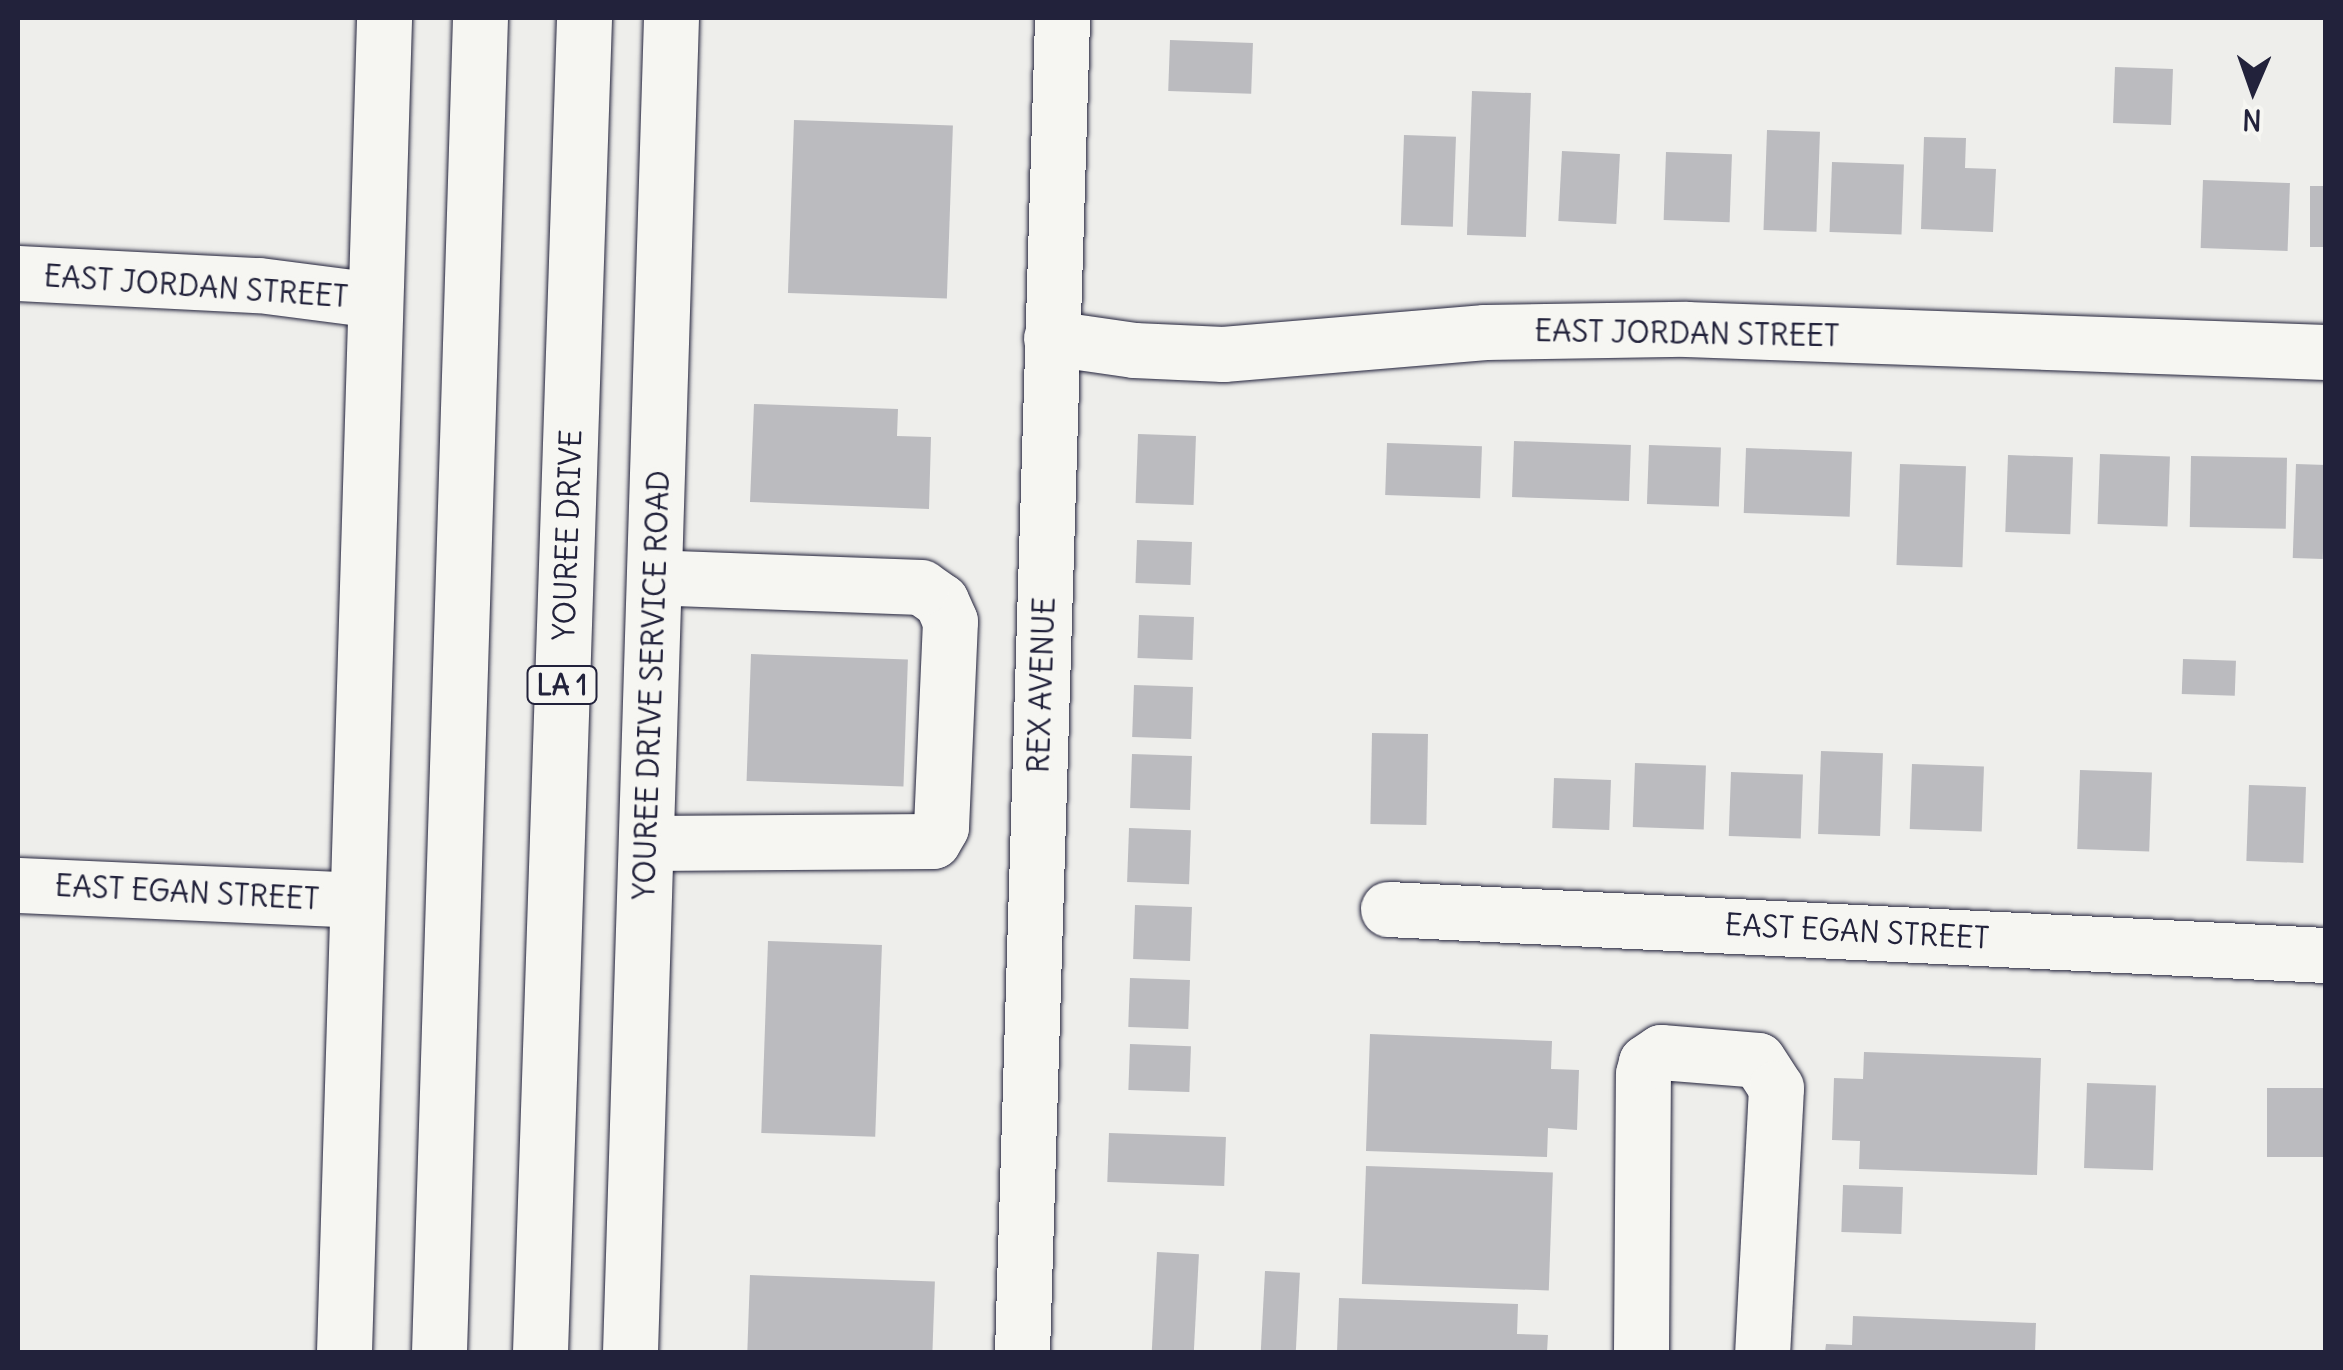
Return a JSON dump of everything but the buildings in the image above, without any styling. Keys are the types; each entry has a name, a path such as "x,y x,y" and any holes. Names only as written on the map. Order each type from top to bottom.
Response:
{"street":[{"path":"344,1352 384,18"},
{"path":"439,1352 480,18"},
{"name":"YOUREE DRIVE","path":"540,1352 584,18"},
{"name":"YOUREE DRIVE SERVICE ROAD","path":"630,1352 670,18"},
{"name":"REX AVENUE","path":"1022,1352 1062,18"},
{"name":"EAST JORDAN STREET","path":"18,273 259,285 375,300"},
{"name":"EAST JORDAN STREET","path":"1051,338 1134,350 1223,354 1485,332 1686,330 2326,352"},
{"path":"646,843 934,841 941,827 950,621 941,601 921,587 654,577"},
{"name":"EAST EGAN STREET","path":"18,885 356,900"},
{"name":"EAST EGAN STREET","path":"1388,909 2326,956"},
{"path":"1641,1352 1643,1074 1646,1062 1661,1052 1758,1060 1776,1088 1762,1352"}]}
